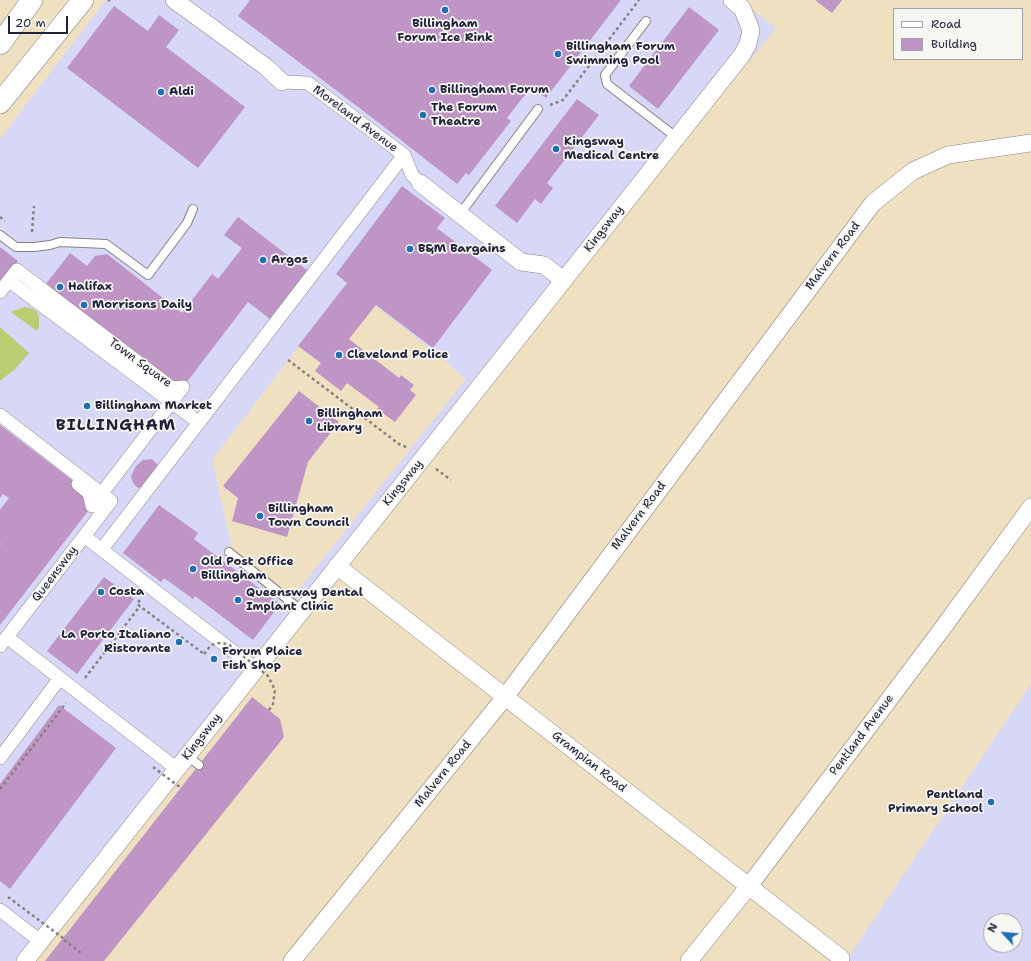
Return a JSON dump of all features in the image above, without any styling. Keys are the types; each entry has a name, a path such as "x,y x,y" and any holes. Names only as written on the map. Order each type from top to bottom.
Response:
{"street":[{"path":"0,44 32,0"},
{"path":"0,103 83,0"},
{"name":"Moreland Avenue","path":"174,0 266,67 282,82 308,83 404,155 412,175 420,183 521,262 544,265 563,280"},
{"name":"Kingsway","path":"25,961 187,763 256,669 302,610 742,55 748,44 750,30 742,8 732,0"},
{"name":"Malvern Road","path":"292,961 505,697 873,203 913,171 948,155 1031,143"},
{"path":"102,549 404,155"},
{"path":"0,292 17,270 20,272"},
{"path":"0,299 20,272"},
{"name":"Town Square","path":"0,425 89,493 92,506 106,497 183,387 172,388 20,272"},
{"path":"12,283 198,422"},
{"path":"0,415 106,497"},
{"name":"Queensway","path":"3,642 84,536 106,497"},
{"name":"Pentland Avenue","path":"689,961 749,886 942,629 1031,507"},
{"path":"84,536 256,669"},
{"name":"Grampian Road","path":"337,566 841,958"},
{"path":"3,642 60,678 187,763"},
{"path":"0,758 60,678"},
{"path":"0,910 40,941"}],"lane":[{"path":"646,21 605,75 607,84 676,137"},
{"path":"460,214 538,109"},
{"path":"0,235 16,247 34,247 60,242 106,244 148,275 187,223 193,209"},
{"path":"229,552 302,610"}],"path":[{"path":"538,109 563,100 640,0"},
{"path":"32,232 34,206"},
{"path":"288,360 399,444 409,448 450,480"},
{"path":"84,678 139,605 204,654 211,645 219,643 228,644 268,676 275,690 273,704 269,710"},
{"path":"0,789 70,697"},
{"path":"153,767 181,788"},
{"path":"8,897 81,953"}],"shaded area":[{"path":"106,0 739,0 776,28 340,566 16,961 0,961 0,139","holes":["347,283 466,379 292,598 233,552 212,460"]},
{"name":"Pentland Primary School","path":"1031,684 1031,961 846,961"}],"green space":[{"path":"25,307 36,311 39,316 39,327 37,331 11,312"},
{"path":"0,327 29,353 15,369 0,381"}],"building":[{"name":"Billingham Forum","path":"250,0 621,0 546,98 531,87 507,118 511,121 469,175 466,173 457,184 238,16"},
{"path":"815,0 842,0 832,13"},
{"name":"Aldi","path":"114,6 148,31 159,15 179,30 166,47 245,107 198,168 67,68"},
{"path":"689,7 719,30 658,109 629,86"},
{"name":"Kingsway Medical Centre","path":"577,99 599,115 547,183 553,188 541,204 535,199 517,223 495,206"},
{"name":"B&M Bargains","path":"402,186 445,218 437,228 492,270 433,348 376,305 349,339 399,378 401,375 414,385 410,390 416,395 395,422 377,409 379,407 347,383 341,391 315,371 321,363 298,346 347,283 336,274"},
{"path":"238,217 308,271 270,319 248,302 183,387 172,388 42,289 70,253 87,266 95,256 107,254 182,313 212,274 218,279 242,248 224,235"},
{"path":"0,247 18,261 0,285"},
{"path":"299,391 339,422 308,462 287,537 232,521 238,498 223,486"},
{"path":"0,425 89,493 92,506 0,625 0,510 9,498 3,494 0,498"},
{"path":"152,459 157,464 159,470 146,487 138,488 133,483 131,476 136,466 143,460"},
{"path":"159,505 198,533 194,539 280,604 253,640 195,596 193,599 164,578 161,582 123,553"},
{"path":"104,577 134,599 77,674 47,651"},
{"path":"252,697 280,719 284,737 104,961 45,961"},
{"path":"59,705 116,748 10,889 0,881 0,784"}],"place":[{"name":"Billingham Forum Ice Rink","path":"445,10"},
{"name":"Billingham Forum Swimming Pool","path":"558,54"},
{"name":"Billingham Forum","path":"432,90"},
{"name":"Aldi","path":"161,92"},
{"name":"The Forum Theatre","path":"423,115"},
{"name":"Kingsway Medical Centre","path":"556,149"},
{"name":"B&M Bargains","path":"410,249"},
{"name":"Argos","path":"263,260"},
{"name":"Halifax","path":"60,287"},
{"name":"Morrisons Daily","path":"84,305"},
{"name":"Cleveland Police","path":"339,355"},
{"name":"Billingham Market","path":"87,406"},
{"name":"Billingham Library","path":"309,421"},
{"name":"Billingham Town Council","path":"260,516"},
{"name":"Old Post Office Billingham","path":"193,569"},
{"name":"Costa","path":"101,592"},
{"name":"Queensway Dental Implant Clinic","path":"238,600"},
{"name":"La Porto Italiano Ristorante","path":"179,642"},
{"name":"Forum Plaice Fish Shop","path":"214,659"},
{"name":"Pentland Primary School","path":"991,802"}],"district":[{"name":"BILLINGHAM","path":"116,426"}]}
